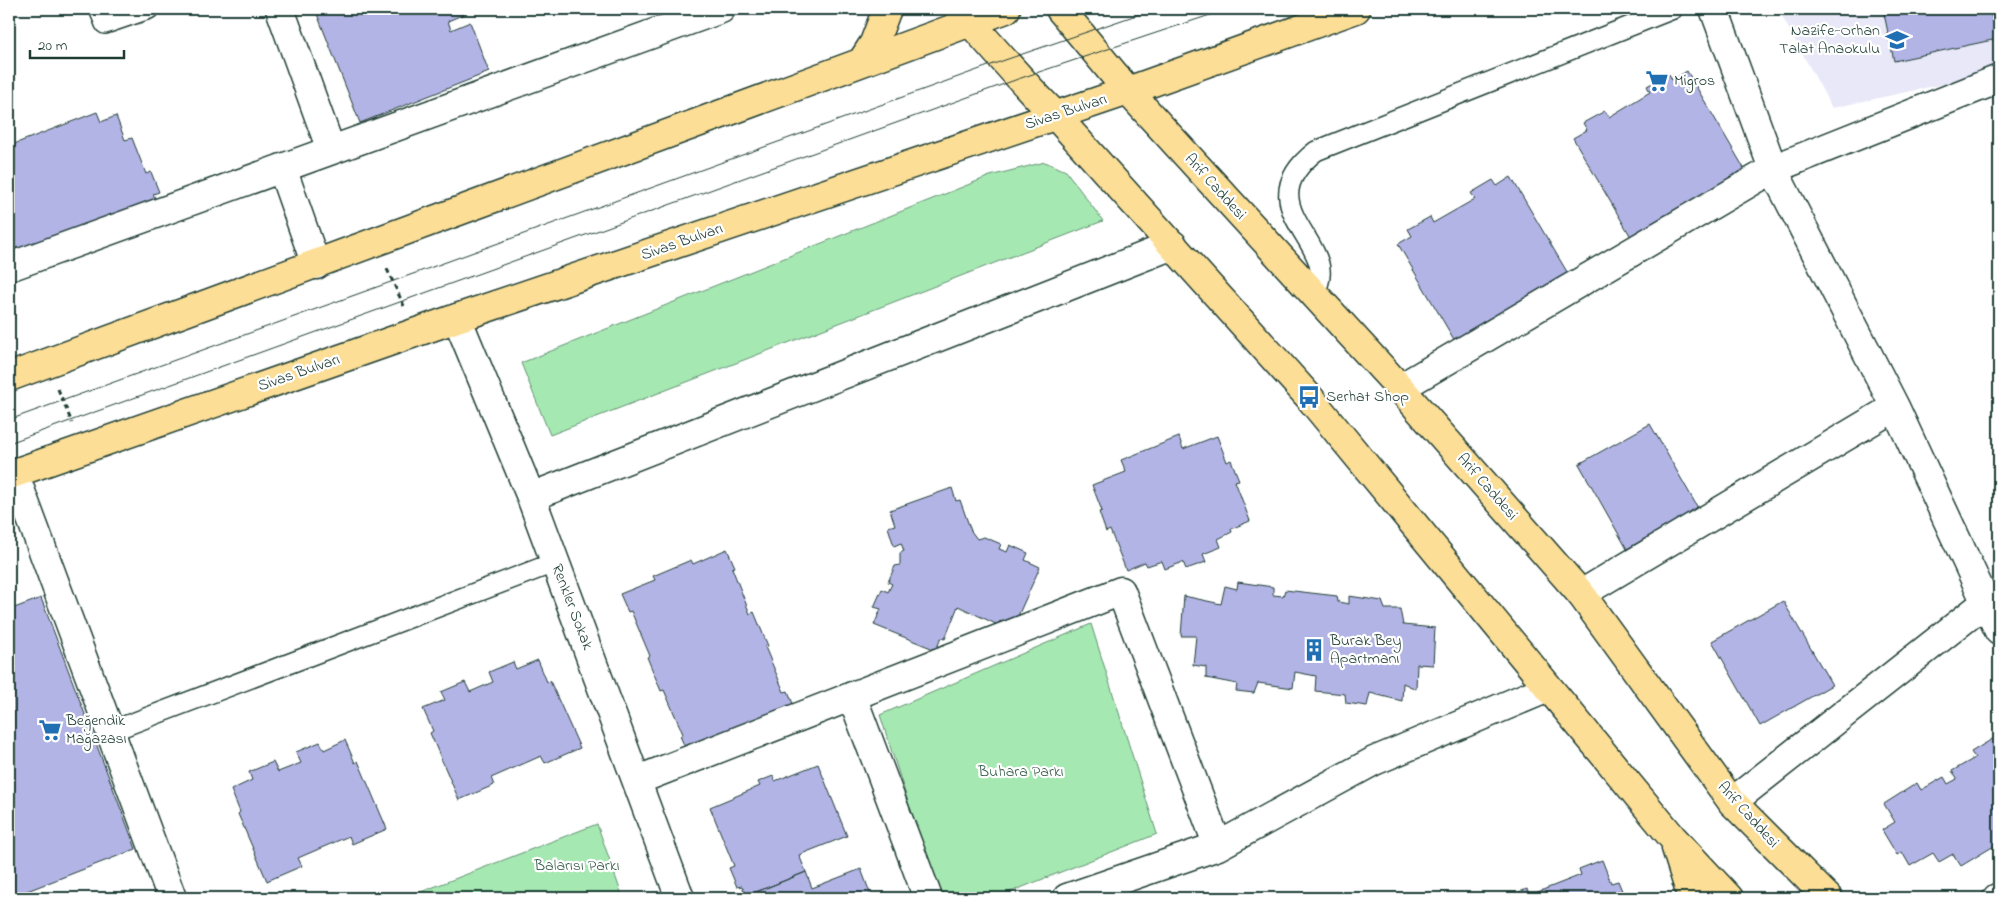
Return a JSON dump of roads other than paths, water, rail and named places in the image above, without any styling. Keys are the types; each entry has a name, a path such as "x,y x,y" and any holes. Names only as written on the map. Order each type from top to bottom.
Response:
{"main road":[{"path":"863,60 874,43 886,9"},
{"path":"9,377 316,265 863,60 964,15 1006,9"},
{"name":"Arif Caddesi","path":"1060,9 1128,91 1400,388 1581,594 1732,802 1828,898"},
{"name":"Sivas Bulvarı","path":"11,474 457,318 1128,91 1356,9"},
{"path":"964,15 1004,60 1018,79 1055,115 1309,397 1672,837 1729,898"},
{"path":"1672,837 1684,867 1692,898"}],"street":[{"path":"280,9 330,150"},
{"path":"9,267 721,9"},
{"path":"1714,9 1773,169 1895,407 1999,631"},
{"path":"1400,388 1773,169 1999,79"},
{"path":"282,168 316,265"},
{"path":"531,496 1173,245"},
{"name":"Renkler Sokak","path":"457,318 531,496 638,780 680,898"},
{"path":"1581,594 1895,407"},
{"path":"11,474 172,898"},
{"path":"638,780 1121,591 1218,846"},
{"path":"1732,802 1986,603"},
{"path":"1067,898 1218,846 1374,762 1548,688"},
{"path":"852,696 928,898"}],"lane":[{"path":"99,9 105,24 149,9"},
{"path":"1313,294 1320,278 1318,262 1290,210 1288,197 1294,173 1316,151 1674,9"},
{"path":"109,732 556,562"}],"tram line":[{"path":"9,420 1005,60 1154,9"},
{"path":"9,443 1018,79 1228,9"}],"place":[{"name":"Nazife-Orhan Talat Anaokulu","path":"1897,40"},
{"name":"Migros","path":"1657,81"},
{"name":"Serhat Shop","path":"1309,397"},
{"name":"Burak Bey Apartmanı","path":"1314,650"},
{"name":"Beğendik Mağazası","path":"50,730"}],"park label":[{"name":"Buhara Parkı","path":"1021,772"},
{"name":"Balarısı Parkı","path":"577,866"}]}
